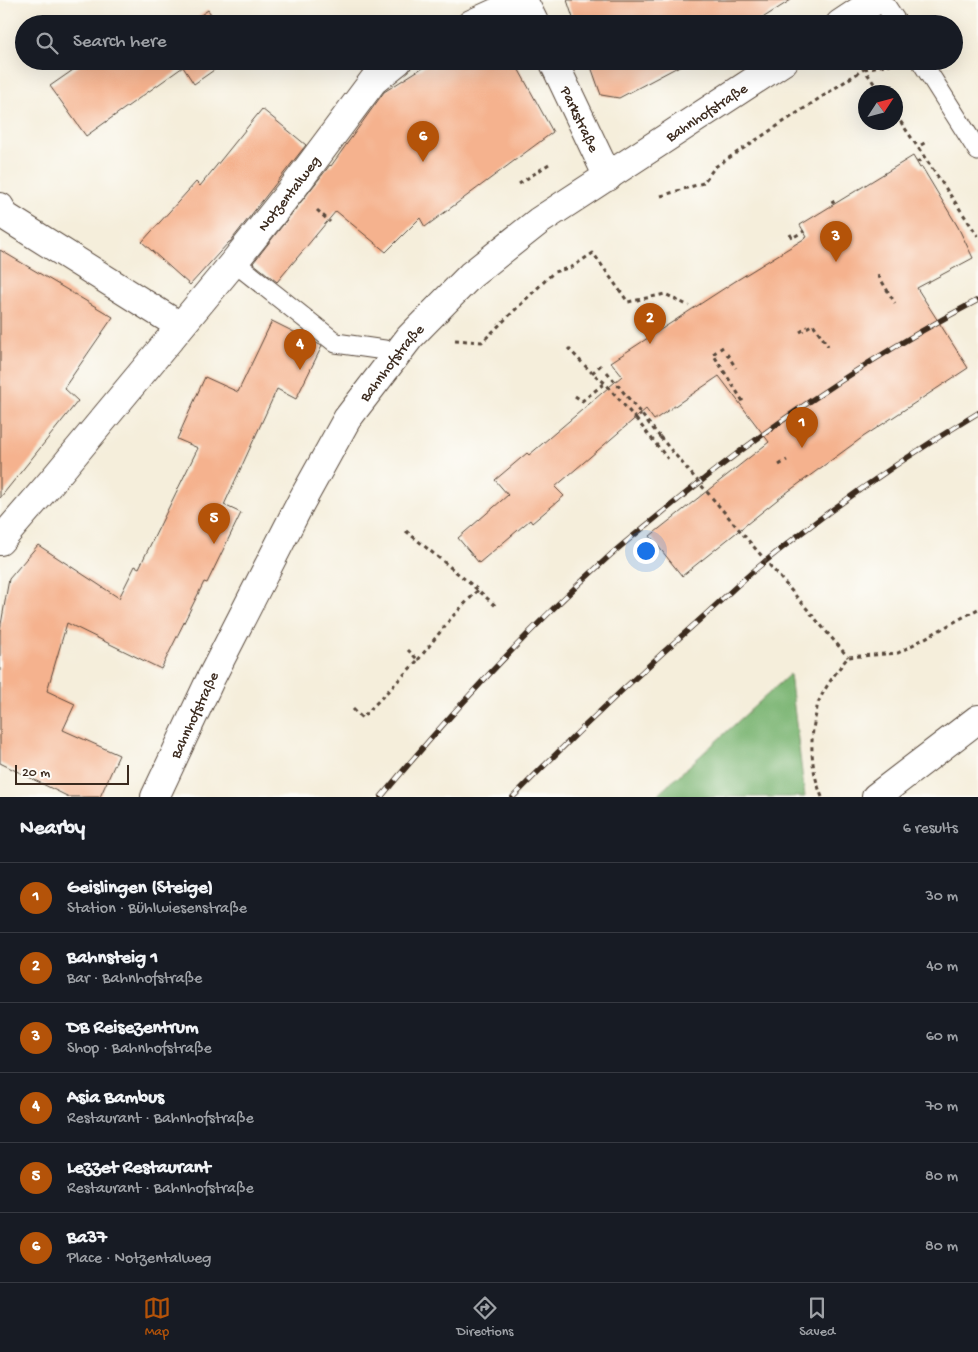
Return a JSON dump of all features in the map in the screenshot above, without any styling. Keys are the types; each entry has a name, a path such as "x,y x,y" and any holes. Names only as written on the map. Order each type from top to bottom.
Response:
{"street":[{"path":"491,15 523,0 530,15"},
{"path":"854,15 876,0"},
{"name":"Notzentalweg","path":"0,541 234,262 293,188 373,81 387,70"},
{"name":"Parkstraße","path":"557,70 608,177"},
{"name":"Bahnhofstraße","path":"155,797 211,678 347,419 404,345 470,275 540,221 770,70"},
{"path":"0,207 5,216 180,326"},
{"path":"876,797 978,719"}],"lane":[{"path":"882,0 892,15"},
{"path":"928,70 978,151"},
{"path":"234,262 336,343 404,345"}],"path":[{"path":"661,196 703,183 715,167 862,70"},
{"path":"865,70 875,85"},
{"path":"903,126 978,236"},
{"path":"921,145 928,140"},
{"path":"917,162 924,158"},
{"path":"519,184 552,162"},
{"path":"790,234 792,238 804,231"},
{"path":"404,345 482,342 554,272 572,267 593,253 628,302 665,294 689,306"},
{"path":"878,275 895,303"},
{"path":"800,332 813,324 828,346"},
{"path":"568,348 592,373 605,383 668,459"},
{"path":"723,348 713,354 744,403"},
{"path":"727,354 736,368"},
{"path":"592,373 601,365"},
{"path":"607,372 848,658"},
{"path":"576,396 582,401 605,383"},
{"path":"636,420 641,414"},
{"path":"779,465 787,460"},
{"path":"406,531 498,608"},
{"path":"353,709 362,718 418,660 452,617 478,590"},
{"path":"822,797 816,783 811,750 814,721 818,701 829,681 848,658 898,653 978,609"},
{"path":"408,650 418,660"}],"green space":[{"path":"790,674 805,797 655,797"}],"building":[{"path":"567,0 791,0 767,15 572,15"},
{"path":"208,10 212,15 201,15"},
{"path":"73,70 179,70 86,136 50,86"},
{"path":"185,70 214,70 194,84"},
{"path":"419,70 519,70 553,132 425,227 420,218 386,252 336,211 277,282 253,263 331,166 384,92"},
{"path":"592,70 672,70 619,98 601,95"},
{"path":"262,109 306,145 230,242 190,285 142,242 196,182 200,186"},
{"path":"913,156 920,168 922,167 958,227 973,258 917,288 968,368 863,437 782,496 682,576 650,536 769,442 719,376 654,420 646,409 555,487 564,496 532,523 530,520 479,563 458,538 508,495 495,480 527,453 529,455 622,376 611,362 807,237 800,225"},
{"path":"0,250 113,317 64,388 78,401 0,498"},
{"path":"272,321 322,346 296,399 277,389 224,505 241,513 207,583 204,582 161,669 67,623 47,691 75,704 63,730 119,755 100,797 69,797 0,763 0,630 9,579 38,545 119,598 135,566 139,568 198,448 177,439 205,377 238,392"}],"railway":[{"path":"381,797 434,735 517,645 575,588 623,545 691,489 810,401 892,348 978,300"},
{"path":"513,797 632,681 756,569 864,487 978,413"}],"place":[{"name":"Ba37","path":"423,162"},
{"name":"DB Reisezentrum","path":"836,262"},
{"name":"Bahnsteig 1","path":"650,344"},
{"name":"Asia Bambus","path":"300,370"},
{"name":"Geislingen (Steige)","path":"802,448"},
{"name":"Lezzet Restaurant","path":"214,544"}]}
